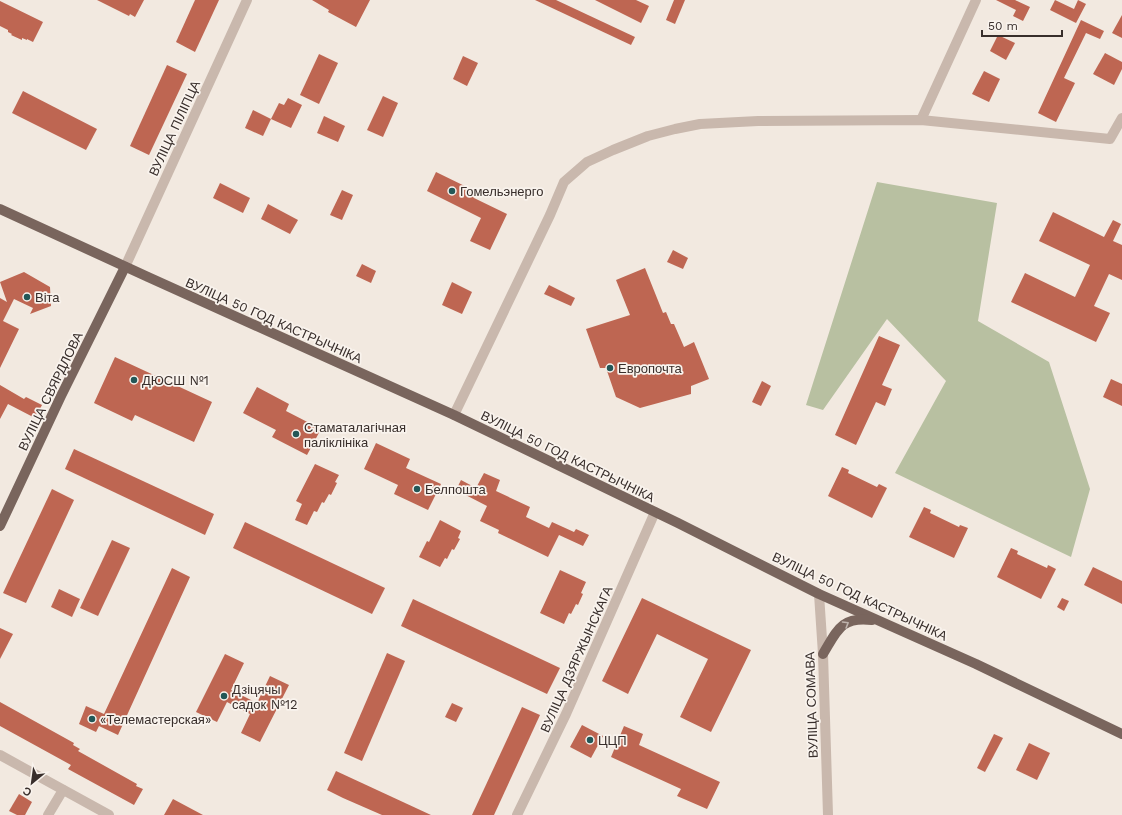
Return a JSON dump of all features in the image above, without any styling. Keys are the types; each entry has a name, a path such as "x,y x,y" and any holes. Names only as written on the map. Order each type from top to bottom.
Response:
{"main road":[{"name":"ВУЛІЦА 50 ГОД КАСТРЫЧНІКА","path":"0,209 454,415 655,512 819,594 976,664 1122,734"},
{"name":"ВУЛІЦА СВЯРДЛОВА","path":"0,526 61,396 125,267"},
{"path":"823,654 839,629 847,622 857,619 871,620 888,624"}],"street":[{"name":"ВУЛІЦА ПІЛІПЦА","path":"125,267 247,0"},
{"path":"921,120 976,0"},
{"path":"454,415 550,215 564,182 587,162 613,150 648,136 700,124 758,121 921,120 1110,139 1122,118"},
{"name":"ВУЛІЦА ДЗЯРЖЫНСКАГА","path":"518,815 566,714 655,512"},
{"name":"ВУЛІЦА СОМАВА","path":"819,594 823,654 828,815"},
{"path":"0,755 109,815"},
{"path":"48,815 63,790"}],"green space":[{"path":"877,182 997,203 978,321 1049,362 1090,489 1071,557 895,473 946,381 887,319 823,410 806,405"}],"building":[{"path":"97,0 144,0 135,17 130,14 129,16"},
{"path":"195,0 219,0 195,52 176,42"},
{"path":"312,0 370,0 356,27 328,12 329,10"},
{"path":"535,0 556,0 635,37 631,45"},
{"path":"595,0 636,0 649,6 641,23"},
{"path":"674,0 685,0 675,24 666,20"},
{"path":"996,0 1015,0 1030,7 1023,21 1013,16 1016,10"},
{"path":"1055,0 1074,9 1078,0 1086,4 1076,23 1050,10"},
{"path":"0,1 43,22 33,42 22,38 22,40 11,35 12,34 8,32 8,30 0,26"},
{"path":"1122,15 1122,38 1112,33"},
{"path":"1081,20 1104,31 1100,39 1086,33 1064,78 1075,83 1056,122 1038,113"},
{"path":"998,35 1015,43 1006,60 990,51"},
{"path":"1105,53 1122,62 1122,69 1114,85 1093,74"},
{"path":"319,54 338,63 319,104 300,95"},
{"path":"463,56 478,63 467,86 453,79"},
{"path":"167,65 187,74 149,155 130,146"},
{"path":"984,71 1000,79 989,102 972,94"},
{"path":"23,91 97,129 86,150 12,113"},
{"path":"383,96 398,103 383,137 367,130"},
{"path":"288,98 302,105 291,128 271,119 279,103 284,105"},
{"path":"253,110 271,119 263,136 245,128"},
{"path":"324,116 345,126 338,142 317,133"},
{"path":"436,172 477,192 474,198 507,214 490,250 470,241 481,218 427,191"},
{"path":"220,183 250,198 243,213 213,198"},
{"path":"342,190 353,195 342,220 330,215"},
{"path":"268,204 298,220 290,234 261,219"},
{"path":"1053,212 1104,237 1113,220 1121,224 1113,241 1122,245 1122,280 1109,274 1094,306 1110,313 1096,342 1011,302 1025,273 1075,297 1090,265 1039,241"},
{"path":"673,250 688,258 683,269 667,262"},
{"path":"362,264 376,271 371,283 356,276"},
{"path":"645,268 663,313 666,312 671,324 674,324 684,347 694,342 709,379 691,386 691,394 640,408 616,397 606,368 600,368 586,329 630,315 616,280"},
{"name":"Віта","path":"24,272 50,287 51,306 30,314 33,308 14,299 3,321 19,329 0,368 0,298 7,302 0,282"},
{"path":"452,282 472,292 462,314 442,305"},
{"path":"549,285 575,298 571,306 544,294"},
{"path":"879,336 900,345 882,385 892,389 885,406 876,402 856,445 835,435"},
{"name":"ДЮСШ №1","path":"115,357 212,402 194,442 135,415 132,421 94,403"},
{"path":"1111,379 1122,384 1122,406 1103,397"},
{"path":"762,381 771,386 761,406 752,402"},
{"path":"0,385 24,399 26,397 42,405 35,418 8,404 0,419"},
{"path":"257,387 289,404 286,411 321,429 307,455 272,437 276,430 243,413"},
{"path":"376,443 410,459 406,468 441,484 428,510 394,494 398,485 364,469"},
{"path":"74,449 214,514 205,535 65,469"},
{"path":"315,464 339,475 331,495 329,494 324,503 322,502 317,512 314,511 307,525 295,520 302,504 296,501"},
{"path":"842,467 849,470 848,473 877,487 879,484 887,488 872,518 828,496"},
{"path":"484,473 500,480 496,491 530,507 526,517 549,528 552,522 574,532 576,529 589,535 583,546 559,535 548,557 498,533 499,530 480,521 487,506 456,490 461,480 476,488"},
{"path":"52,489 74,500 26,603 3,593"},
{"path":"924,507 931,510 930,513 959,527 960,525 968,528 954,558 909,537"},
{"path":"440,520 461,531 458,538 460,539 454,550 452,549 447,559 445,558 440,567 419,557 427,541 429,542"},
{"path":"245,522 385,588 372,614 233,548"},
{"path":"112,540 130,548 98,616 80,608"},
{"path":"1011,548 1018,551 1017,554 1047,568 1048,565 1056,569 1041,599 997,577"},
{"path":"1093,567 1122,581 1122,604 1084,585"},
{"path":"172,568 190,577 118,735 99,726 96,732 79,724 86,706 104,714"},
{"path":"560,570 586,582 578,605 576,604 571,614 569,613 564,624 540,613"},
{"path":"59,589 80,599 72,617 51,607"},
{"path":"642,598 751,650 711,732 680,717 708,659 657,634 628,694 602,681"},
{"path":"1062,598 1069,601 1064,611 1057,607"},
{"path":"413,599 560,668 547,694 401,626"},
{"path":"0,628 13,634 0,659"},
{"path":"387,653 405,661 362,761 344,753"},
{"name":"Дзіцячы садок №12","path":"225,654 244,663 231,690 257,703 270,676 289,685 260,742 241,733 250,714 227,702 217,722 196,712"},
{"path":"0,702 74,743 73,745 80,749 78,751 137,784 136,786 143,789 134,805 68,769 71,765 0,726"},
{"path":"452,703 463,708 456,722 445,717"},
{"path":"522,707 540,715 494,815 472,815"},
{"name":"ЦЦП","path":"582,725 603,736 591,758 570,747"},
{"path":"624,726 643,734 639,745 720,782 707,809 677,796 681,789 611,757"},
{"path":"994,734 1003,738 985,772 977,768"},
{"path":"1029,743 1050,753 1037,780 1016,770"},
{"path":"336,771 431,815 382,815 343,798 327,790"},
{"path":"19,794 32,802 25,815 17,815 9,811"},
{"path":"173,799 203,815 164,815"}],"place":[{"name":"Гомельэнерго","path":"452,191"},
{"name":"Віта","path":"27,297"},
{"name":"Европочта","path":"610,368"},
{"name":"ДЮСШ №1","path":"134,380"},
{"name":"Стаматалагічная паліклініка","path":"296,434"},
{"name":"Белпошта","path":"417,489"},
{"name":"Дзіцячы садок №12","path":"224,696"},
{"name":"«Телемастерская»","path":"92,719"},
{"name":"ЦЦП","path":"590,740"}]}
